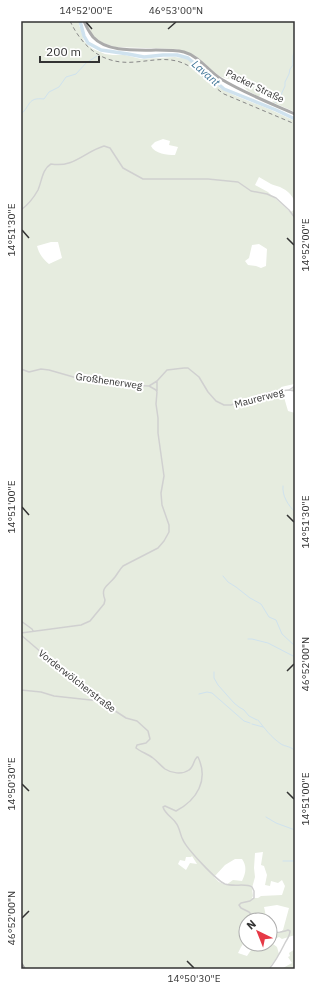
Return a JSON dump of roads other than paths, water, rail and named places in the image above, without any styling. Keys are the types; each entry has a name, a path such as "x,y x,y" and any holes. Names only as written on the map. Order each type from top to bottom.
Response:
{"highway":[{"path":"21,964 24,969"}],"main road":[{"name":"Packer Straße","path":"84,21 90,34 97,41 106,46 117,49 177,51 186,53 198,60 214,74 229,84 295,114"}],"street":[{"path":"21,210 29,204 38,189 48,166 51,164 58,165 72,163 97,148 104,146 110,148 123,168 143,179 208,179 238,182 251,191 276,198 295,218"},
{"name":"Maurerweg","path":"149,386 157,381 168,370 188,368 199,377 208,392 216,401 224,405 231,405 270,392 289,390 295,386"},
{"name":"Großhenerweg","path":"21,369 29,372 41,369 50,370 84,380 123,385 149,386 157,391"},
{"path":"21,621 34,632 81,625 90,621 104,604 104,588 114,578 120,569 158,548 164,542 169,532 169,525 162,504 161,493 164,476 158,433 156,404 157,381"},
{"path":"289,390 295,391"},
{"name":"Vorderwölcherstraße","path":"21,634 34,632"},
{"name":"Vorderwölcherstraße","path":"21,634 56,665 79,681 86,690 100,701 126,718 136,720 145,728 150,739 146,743 137,745 136,748 153,758 165,769 180,773 188,771 192,767 195,758 198,757 203,773 201,783 196,794 190,802 176,811 166,806 163,808 177,824 185,844 217,879 225,884 242,886 248,884 252,887 254,898 239,905 241,908 249,912"},
{"path":"21,690 41,692 54,696 100,701"},
{"path":"269,969 280,954 290,931 288,930 278,933"}],"waterway":[{"name":"Lavant","path":"80,21 84,36 88,43 101,50 144,57 177,55 188,58 224,89 295,119"},
{"path":"295,24 295,47"},
{"path":"275,103 280,97 290,69 293,65 295,49"},
{"path":"21,114 32,101 35,99 44,99 49,92 59,87 66,77 76,74 86,63 97,56"},
{"path":"283,486 283,493 286,500 295,512"},
{"path":"223,576 228,582 261,604 269,617 276,620 282,634 295,646"},
{"path":"248,639 268,643 295,657"},
{"path":"214,672 214,678 218,685 234,703 244,710 249,716 257,720"},
{"path":"199,694 207,692 212,693 244,721 250,723"},
{"path":"258,720 268,733 277,741 295,751"},
{"path":"252,724 263,727"},
{"path":"266,817 276,823 295,830"},
{"path":"283,861 295,861"}],"railway":[{"path":"70,21 81,39 95,53 113,61 135,62 163,60 180,62 198,72 224,94 295,124"}]}
